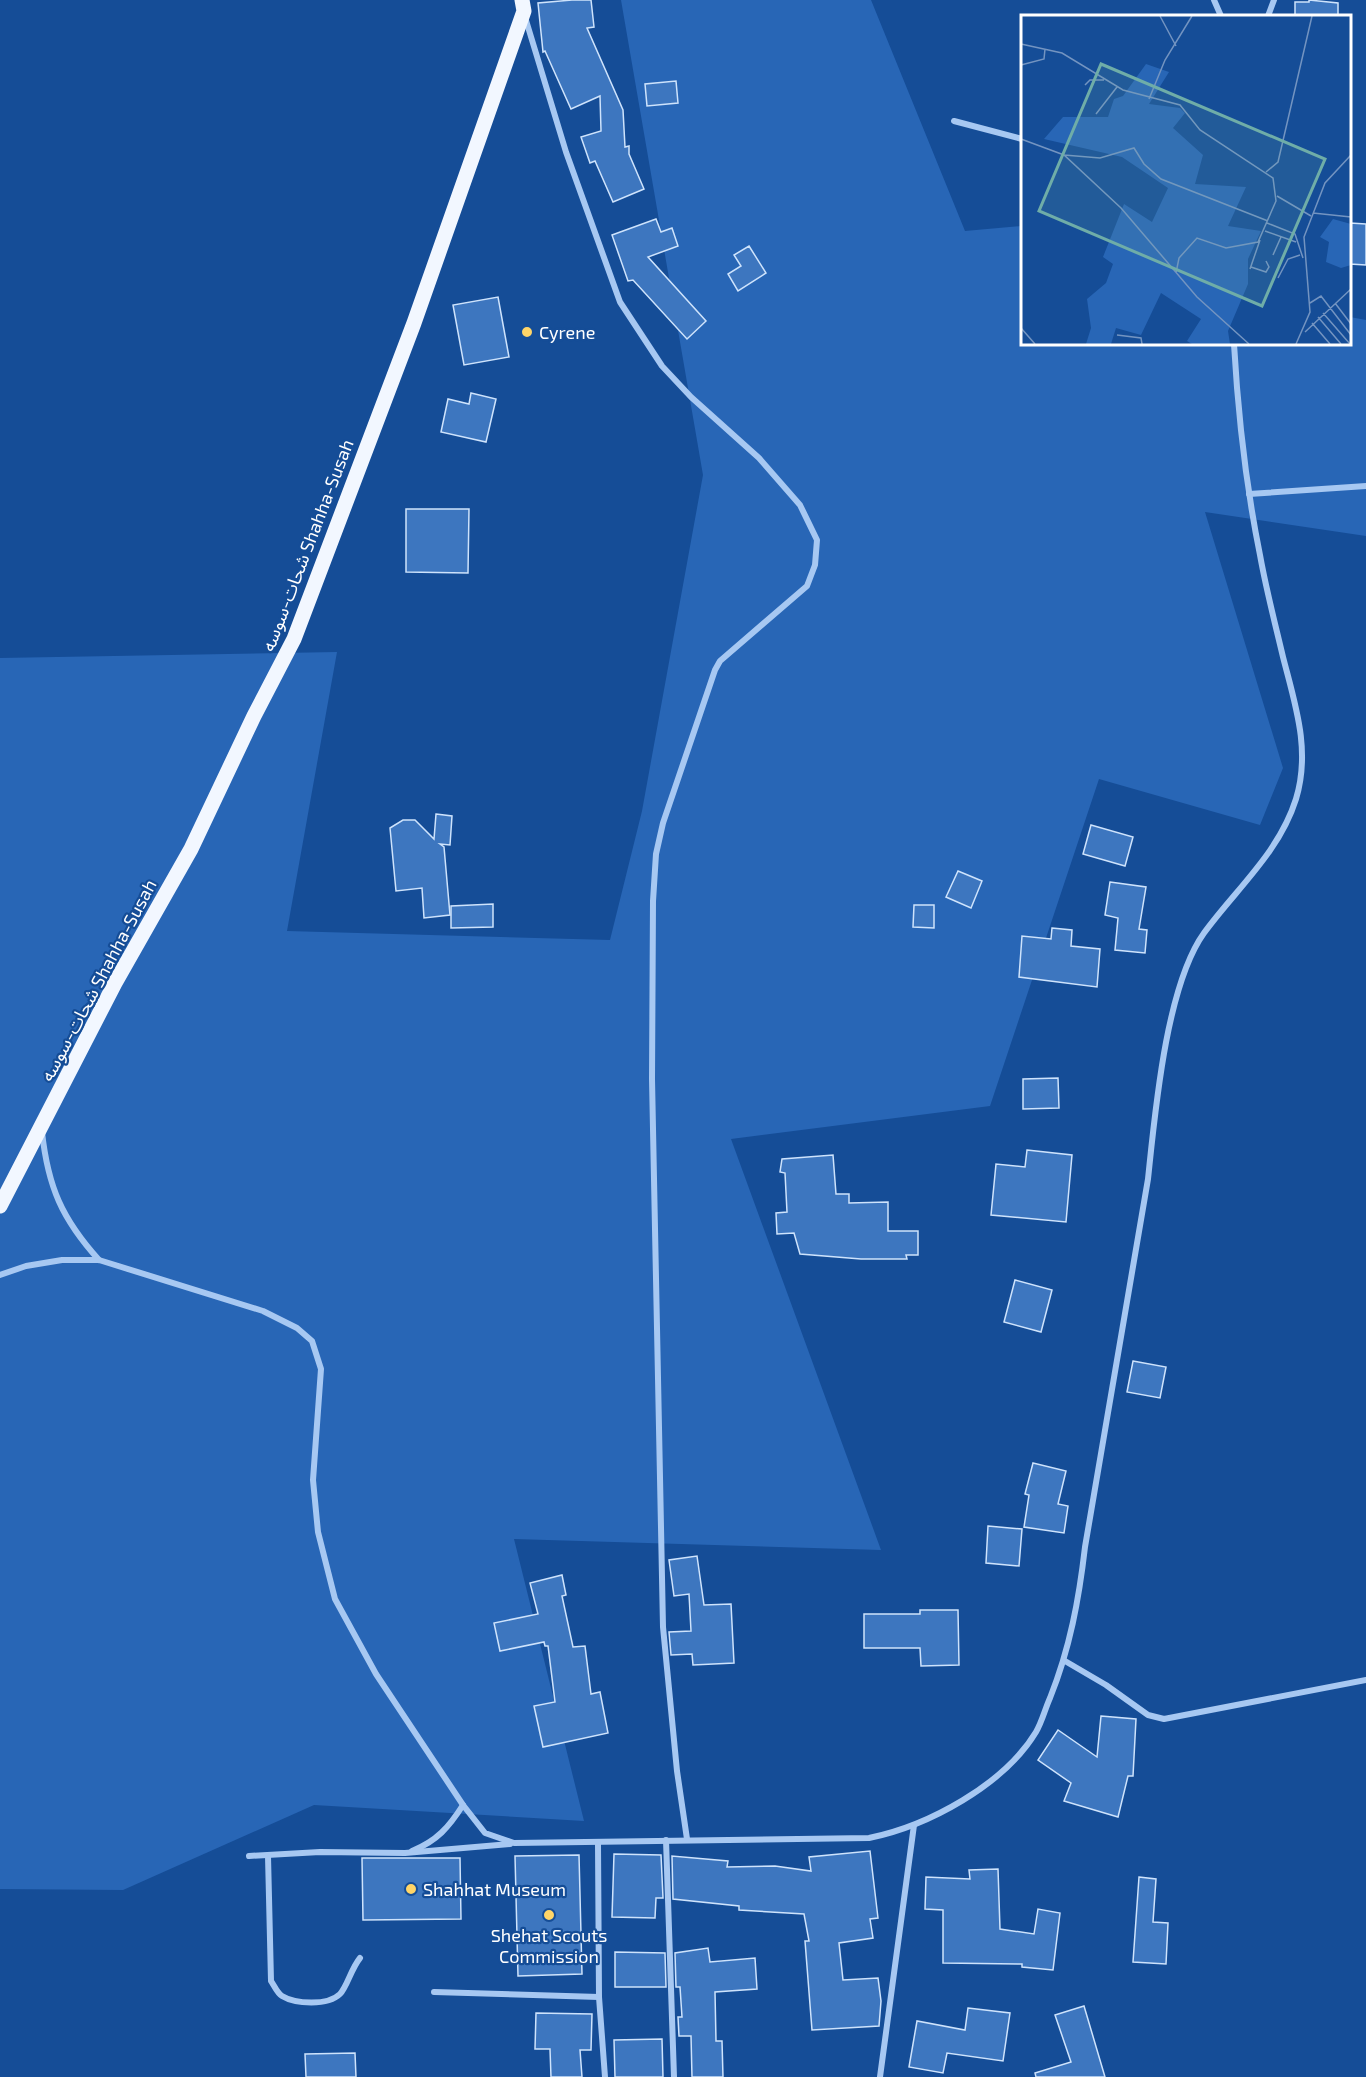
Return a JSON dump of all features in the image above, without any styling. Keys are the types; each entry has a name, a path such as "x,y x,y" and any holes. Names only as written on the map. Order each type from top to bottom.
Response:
{"main road":[{"name":"شحات-سوسه Shahha-Susah","path":"0,1206 115,983 191,849 254,716 294,639 414,323 523,6"}],"street":[{"path":"1214,0 1221,15"},
{"path":"1268,15 1274,0"},
{"path":"523,6 566,152 620,302 662,366 691,397 759,458 800,505 817,540 815,565 807,586 720,661 715,670 671,797 656,854 652,900 652,1079 663,1627 677,1771 687,1839"},
{"path":"954,121 1021,139"},
{"path":"249,1856 320,1852 405,1853 514,1843 598,1844 687,1839 842,1840 869,1838 914,1825 938,1815 976,1791 1010,1762 1036,1732 1065,1661 1078,1602 1085,1546 1148,1179 1152,1135 1175,1002 1203,934 1277,842 1296,799 1302,758 1301,727 1273,617 1250,494 1234,345"},
{"path":"1250,494 1366,486"},
{"path":"42,1127 45,1164 56,1200 74,1232 99,1260"},
{"path":"0,1275 26,1266 99,1260 263,1311 297,1328 312,1341 321,1369 313,1480 318,1532 335,1599 376,1674 463,1805 485,1833 514,1843"},
{"path":"1065,1661 1106,1685 1148,1715 1164,1719 1366,1680"},
{"path":"405,1853 432,1843 450,1826 463,1805"},
{"path":"880,2077 914,1825"},
{"path":"666,1840 675,2077"},
{"path":"598,1844 599,1997 605,2077"},
{"path":"268,1856 271,1981 281,1995 299,2001 330,2001 341,1993 351,1969 360,1958"},
{"path":"434,1992 599,1997"}],"shaded area":[{"path":"621,0 871,0 965,231 1021,226 1021,345 1351,345 1351,317 1366,320 1366,536 1205,512 1283,768 1260,825 1099,779 990,1106 731,1139 881,1550 514,1539 584,1821 314,1805 123,1890 0,1889 0,658 337,652 287,931 610,940 642,811 703,475"}],"building":[{"path":"591,0 594,27 587,28 623,110 625,147 629,146 629,154 644,189 613,202 595,161 590,163 581,137 601,131 600,96 571,109 545,51 543,52 538,3"},
{"path":"1309,0 1338,3 1338,15 1295,15 1295,2 1309,2"},
{"path":"676,81 678,103 647,106 645,84"},
{"path":"656,219 661,232 672,228 678,246 648,257 706,321 687,339 633,280 628,281 612,235"},
{"path":"1351,223 1366,224 1366,265 1351,264"},
{"path":"749,246 766,273 738,291 728,274 741,266 734,255"},
{"path":"498,297 509,357 464,365 453,305"},
{"path":"471,393 496,399 486,442 441,432 448,399 469,404"},
{"path":"406,509 469,509 468,573 406,572"},
{"path":"436,814 452,816 450,845 440,844 444,847 450,915 424,918 422,888 396,891 390,828 403,820 415,820 434,839"},
{"path":"1091,825 1133,837 1125,866 1083,854"},
{"path":"958,871 982,881 971,908 946,897"},
{"path":"1110,882 1146,887 1139,929 1147,930 1145,953 1115,950 1118,918 1105,915"},
{"path":"493,904 493,927 451,928 451,906"},
{"path":"914,905 934,905 934,928 913,927"},
{"path":"1052,928 1072,930 1071,946 1100,949 1097,987 1019,977 1022,936 1051,939"},
{"path":"1058,1078 1059,1108 1023,1109 1023,1079"},
{"path":"1027,1150 1072,1155 1066,1222 991,1215 996,1164 1025,1167"},
{"path":"833,1155 836,1194 849,1194 849,1203 888,1202 888,1231 918,1231 918,1255 906,1255 907,1259 861,1259 800,1254 794,1233 777,1234 776,1213 787,1212 785,1173 780,1172 782,1159"},
{"path":"1015,1280 1052,1290 1041,1332 1004,1322"},
{"path":"1133,1361 1166,1367 1160,1398 1127,1392"},
{"path":"1033,1463 1066,1471 1058,1504 1068,1506 1064,1533 1024,1527 1029,1495 1025,1494"},
{"path":"988,1526 1022,1529 1019,1566 986,1563"},
{"path":"697,1556 704,1605 731,1604 734,1663 693,1665 692,1654 671,1655 669,1632 691,1631 689,1594 674,1596 669,1560"},
{"path":"562,1575 566,1595 562,1596 573,1647 585,1646 591,1694 600,1692 608,1733 543,1747 534,1706 555,1702 548,1646 545,1646 544,1642 500,1651 494,1623 538,1614 530,1583"},
{"path":"920,1610 958,1610 959,1665 921,1666 920,1648 864,1648 864,1614 920,1614"},
{"path":"1101,1716 1136,1719 1133,1776 1128,1776 1118,1817 1064,1801 1071,1783 1038,1760 1058,1730 1097,1757"},
{"path":"870,1851 878,1918 870,1919 873,1938 839,1943 843,1980 878,1978 881,2001 879,2026 812,2030 805,1941 809,1941 804,1914 739,1910 739,1906 673,1899 672,1856 728,1861 727,1867 775,1866 811,1871 809,1857"},
{"path":"614,1854 661,1855 663,1898 656,1898 655,1918 612,1917"},
{"name":"Shehat Scouts Commission","path":"579,1855 582,1974 518,1976 515,1856"},
{"name":"Shahhat Museum","path":"362,1858 460,1858 461,1919 363,1920"},
{"path":"998,1869 1000,1929 1034,1934 1038,1909 1060,1913 1053,1970 1022,1967 1022,1964 943,1963 943,1910 925,1909 926,1877 970,1879 969,1870"},
{"path":"1139,1877 1156,1879 1153,1922 1168,1923 1166,1964 1133,1962"},
{"path":"708,1948 710,1962 755,1958 757,1989 715,1992 716,2041 722,2041 723,2077 692,2077 691,2036 679,2036 678,2017 682,2017 680,1987 676,1987 675,1953"},
{"path":"615,1952 665,1953 666,1987 615,1987"},
{"path":"1084,2006 1105,2077 1036,2077 1035,2073 1071,2062 1055,2015"},
{"path":"968,2008 1010,2013 1003,2061 947,2053 943,2073 909,2067 917,2021 965,2030"},
{"path":"536,2013 592,2014 591,2050 580,2050 582,2077 551,2077 550,2049 535,2049"},
{"path":"662,2039 663,2077 615,2077 614,2040"},
{"path":"355,2053 356,2077 306,2077 305,2054"}],"place":[{"name":"Cyrene","path":"527,332"},
{"name":"Shahhat Museum","path":"411,1889"},
{"name":"Shehat Scouts Commission","path":"549,1915"}]}
